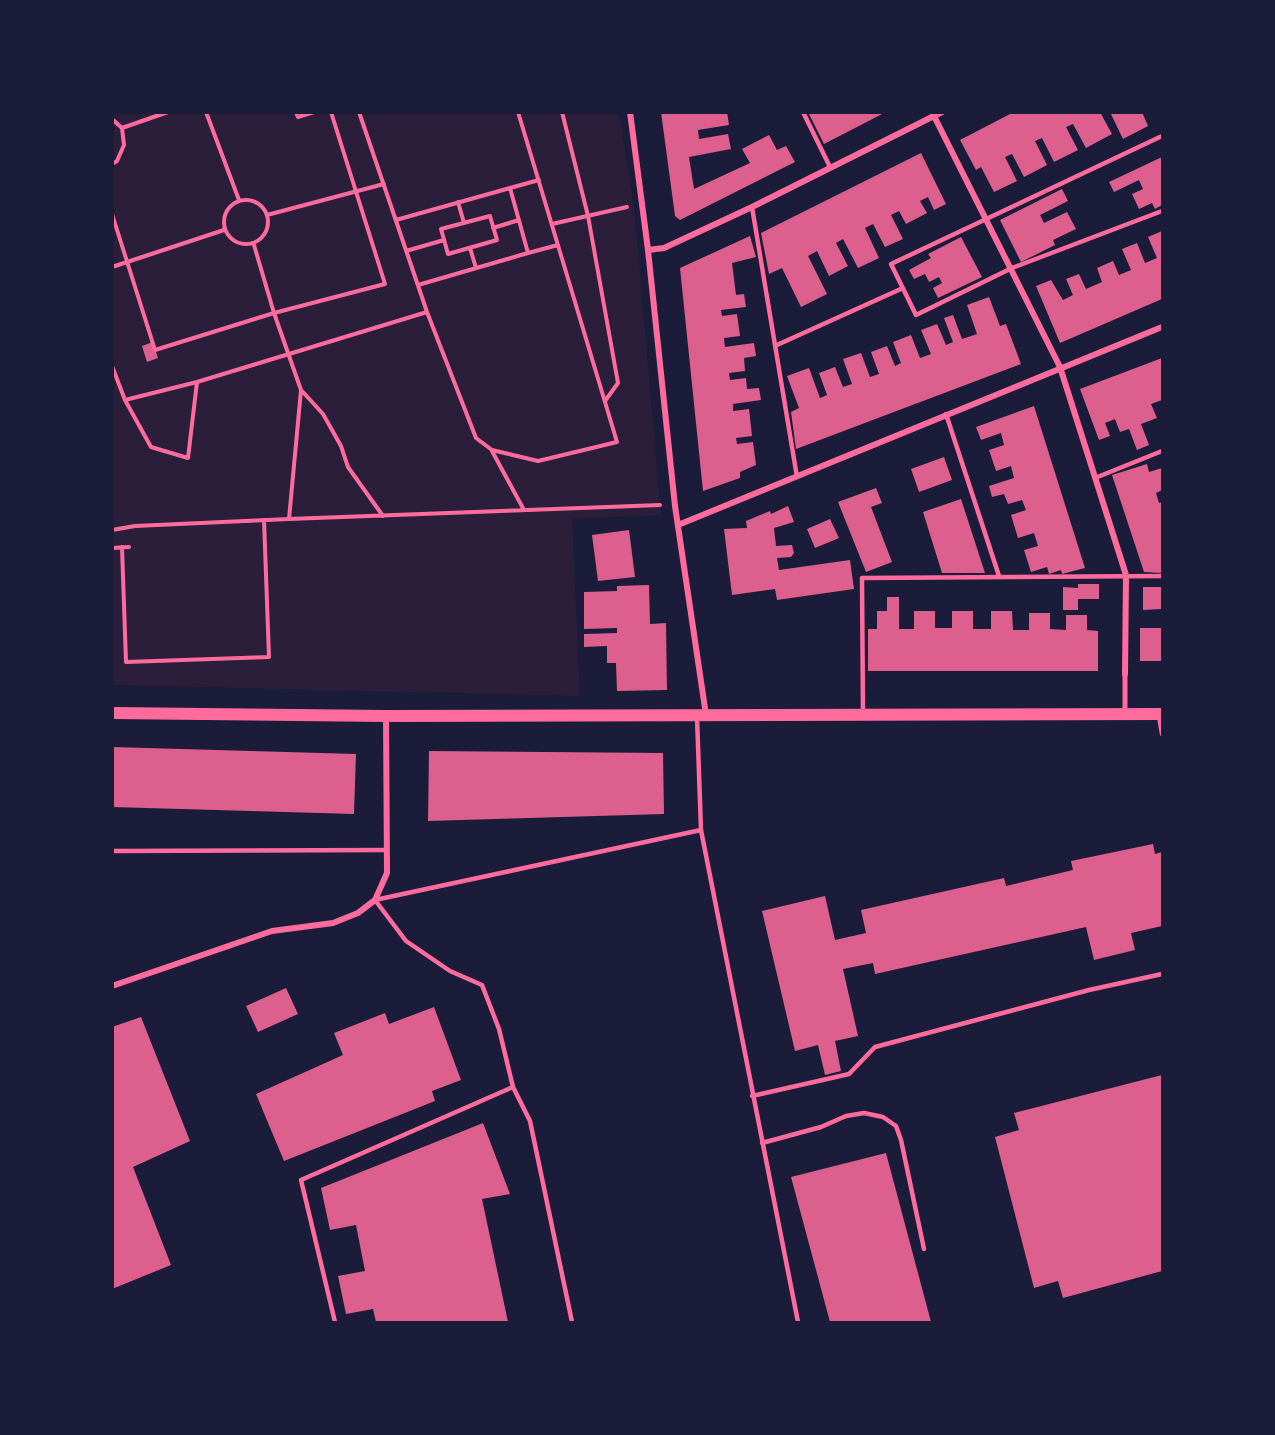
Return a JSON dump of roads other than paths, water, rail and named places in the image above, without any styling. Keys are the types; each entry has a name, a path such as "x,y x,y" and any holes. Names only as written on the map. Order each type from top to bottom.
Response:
{"main road":[{"path":"112,713 386,716 1160,714"}],"street":[{"path":"630,112 701,714"},
{"path":"648,250 664,248 752,207 942,112"},
{"path":"933,115 1060,367 1126,575 1125,713"},
{"path":"678,525 798,478 946,413 1162,327"},
{"path":"112,986 272,931 333,923 358,913 375,900 387,873 386,716"}],"lane":[{"path":"803,112 830,167"},
{"path":"1162,136 891,264 916,315 1012,268 1162,211"},
{"path":"752,207 798,478"},
{"path":"777,345 903,288"},
{"path":"946,413 999,576"},
{"path":"1095,478 1162,451"},
{"path":"863,714 862,578 1162,576"},
{"path":"701,714 701,830 798,1323"},
{"path":"1160,714 1162,734"},
{"path":"572,1323 531,1121 513,1087 499,1029 482,985 450,971 406,941 375,900 701,830"},
{"path":"112,851 387,850"},
{"path":"752,1096 849,1074 875,1047 1089,990 1162,974"},
{"path":"335,1323 301,1180 513,1087"},
{"path":"762,1143 821,1127 846,1116 864,1113 883,1118 896,1126 924,1249"}]}
